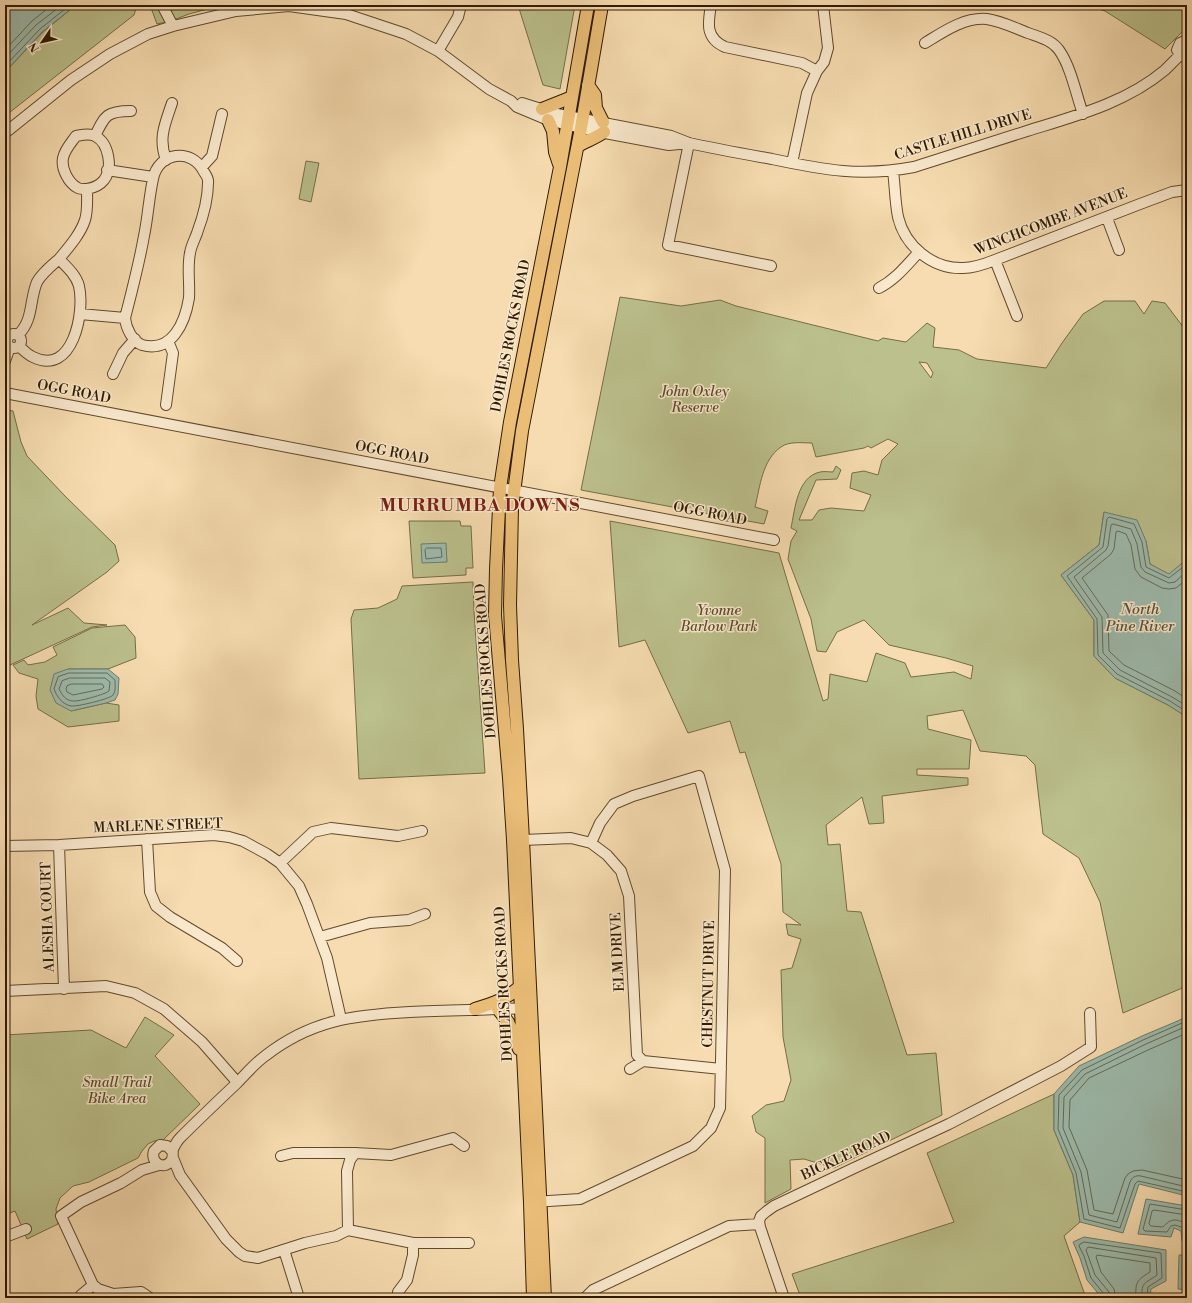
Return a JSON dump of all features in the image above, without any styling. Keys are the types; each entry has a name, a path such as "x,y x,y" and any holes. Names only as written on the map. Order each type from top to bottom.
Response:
{"main road":[{"name":"DOHLES ROCKS ROAD","path":"547,1296 535,1202 523,1062 525,1008 520,986 509,778 495,616 496,569 500,488 510,422 560,167 588,5"},
{"name":"DOHLES ROCKS ROAD","path":"533,1298 535,1202 525,1008 523,840 512,660 510,556 514,490 523,424 578,146 602,5"},
{"path":"578,146 584,142 596,138 604,127 597,112 594,95 588,85"},
{"path":"560,167 555,152 553,131 545,115 572,97"},
{"path":"475,1009 509,996 520,986"},
{"path":"498,1009 508,1022 523,1062"}],"street":[{"path":"162,5 173,26"},
{"path":"438,51 458,17 461,5"},
{"path":"711,5 709,28 713,39 720,45 802,63 817,71"},
{"path":"792,163 807,93 817,71 824,62 828,48 823,5"},
{"name":"CASTLE HILL DRIVE","path":"5,133 71,80 110,54 148,34 173,26 236,11 289,6 346,14 406,34 438,51 489,89 545,115 604,127 671,136 689,143 823,169 859,173 893,171 914,167 1083,114 1135,91 1183,56"},
{"path":"925,43 948,29 962,23 986,19 1050,42 1059,50 1064,58 1083,114"},
{"path":"1183,56 1177,50 1178,44 1187,40"},
{"path":"166,160 162,149 163,132 172,103"},
{"path":"95,136 104,119 117,111 131,111"},
{"path":"202,167 212,156 222,114"},
{"path":"86,134 95,136 105,145 108,156 107,170 104,180 94,187 87,189 78,188 70,182 64,172 63,159 66,149 76,136 86,134"},
{"path":"689,143 668,245 770,266"},
{"path":"178,155 190,157 202,167 209,181 207,201 190,253 188,299 180,325 174,337 162,345 150,346 140,344 135,339 126,327 125,318 135,280 144,235 153,177 159,165 166,160 178,155"},
{"path":"107,170 153,177"},
{"name":"WINCHCOMBE AVENUE","path":"893,171 898,215 901,226 918,253 946,266 962,268 978,266 1172,192 1187,190"},
{"path":"59,259 73,274 79,286 80,314 72,344 67,351 58,358 44,360 37,359 6,343 7,338 12,333 18,335 23,330 29,320 38,282 46,270 59,259 71,245 80,230 85,220 87,189"},
{"path":"1107,218 1119,250"},
{"path":"879,288 886,285 897,276 918,253"},
{"path":"995,260 1016,316"},
{"path":"80,314 125,318"},
{"path":"113,374 123,353 135,339"},
{"path":"166,405 173,353 168,341"},
{"path":"5,361 15,347"},
{"name":"OGG ROAD","path":"5,393 774,540"},
{"name":"CHESTNUT DRIVE","path":"535,1202 580,1199 693,1146 711,1128 720,1108 725,870 699,776 633,796 614,804 600,823 591,842"},
{"path":"280,863 313,832 331,828 398,836 422,831"},
{"name":"MARLENE STREET","path":"5,846 59,845 214,835 243,841 268,854 280,863 299,886 327,958 341,1019"},
{"name":"ELM DRIVE","path":"523,840 571,838 591,842 607,855 622,871 629,896 637,1055 643,1061"},
{"path":"148,839 150,892 156,906 170,917 222,948 237,961"},
{"name":"ALESHA COURT","path":"59,845 64,989"},
{"path":"320,937 370,924 409,920 425,914"},
{"path":"5,991 106,986 135,993 164,1009 202,1042 237,1082"},
{"path":"150,1298 141,1292 113,1294 98,1289 93,1285 61,1216 69,1212 81,1202 121,1183 164,1157 180,1138 255,1064 285,1043 313,1029 341,1019 373,1014 525,1008"},
{"name":"BICKLE ROAD","path":"759,1224 764,1213 774,1206 949,1124 1061,1066 1091,1047 1090,1013"},
{"path":"630,1069 643,1061 721,1068"},
{"path":"281,1156 293,1153 355,1153 391,1156 453,1138 464,1146"},
{"path":"348,1230 347,1171 350,1160 355,1153"},
{"path":"164,1157 180,1175 226,1239 245,1256 258,1258 305,1243 336,1236 348,1230 413,1243 469,1243"},
{"path":"585,1298 594,1290 729,1226 759,1224 784,1298"},
{"path":"5,1237 26,1229"},
{"path":"398,1292 407,1280 413,1243"},
{"path":"284,1250 299,1298"},
{"path":"80,1298 81,1295 93,1285"}],"green space":[{"path":"76,5 137,5 134,15 5,116 5,72 43,32"},
{"path":"150,5 223,5 157,24"},
{"path":"518,5 575,5 560,89 543,85"},
{"path":"1087,5 1175,5 1187,13 1187,27 1165,49 1105,11"},
{"path":"306,161 319,163 311,202 299,199"},
{"path":"620,297 681,306 720,300 736,306 878,341 883,338 906,342 927,323 935,328 933,347 959,350 977,359 1046,368 1083,314 1104,301 1135,301 1144,314 1152,301 1165,303 1187,332 1187,559 1169,575 1150,564 1146,541 1104,512 1099,545 1061,575 1094,620 1094,656 1115,678 1168,705 1187,717 1187,986 1123,1013 1100,902 1079,858 1043,834 1035,765 1026,756 980,751 963,710 927,716 928,729 971,740 969,769 917,769 917,775 968,778 968,785 882,796 884,823 869,824 862,797 826,825 828,845 840,844 847,911 861,912 907,1055 936,1053 942,1115 834,1168 804,1159 790,1160 791,1189 765,1203 765,1138 756,1132 752,1116 766,1105 784,1101 791,1080 783,1037 781,970 792,968 801,939 788,935 786,924 801,925 783,912 781,864 745,752 740,753 730,721 688,733 645,640 619,647 610,521 779,553 823,701 828,699 830,674 867,682 876,653 905,663 911,677 954,672 971,679 973,666 946,658 889,645 864,620 837,632 826,652 817,651 811,619 788,559 791,541 797,531 791,528 798,495 806,480 812,475 822,472 833,472 836,466 841,470 837,479 816,480 799,520 812,520 819,510 831,508 864,511 871,495 850,488 852,473 864,471 878,475 882,460 898,444 888,439 871,448 868,446 816,457 812,443 792,443 781,447 775,452 766,466 758,491 755,507 768,511 764,524 581,490","holes":["919,362 927,363 933,373 931,378"]},
{"path":"5,409 13,411 21,442 27,456 115,545 119,561 107,572 32,625 68,608 84,623 107,625 92,627 10,665 5,660"},
{"path":"409,521 460,521 461,526 471,526 473,568 466,568 466,575 413,578"},
{"path":"473,582 485,773 359,779 351,619 354,610 378,608 397,599 402,586"},
{"path":"125,625 135,637 136,658 108,669 68,669 71,711 106,703 119,705 119,721 68,727 38,709 36,696 38,679 19,673 13,665 24,660 28,665 45,662 57,655 53,647 92,628"},
{"name":"Small Trail Bike Area","path":"145,1017 174,1035 155,1056 200,1104 163,1140 154,1141 148,1144 138,1158 89,1182 73,1186 60,1198 56,1209 58,1224 27,1239 15,1211 5,1215 5,1035 91,1030 126,1048"},
{"path":"1054,1094 1054,1130 1073,1175 1080,1222 1064,1236 1086,1298 801,1298 792,1274 954,1222 927,1153"}],"water":[{"path":"5,5 76,5 42,32 5,72"},
{"name":"North Pine River","path":"1104,512 1137,520 1146,541 1150,564 1169,574 1187,559 1187,717 1168,705 1115,678 1094,656 1094,620 1061,575 1099,545"},
{"path":"446,543 447,562 422,563 421,544"},
{"path":"68,669 108,669 119,678 118,694 115,700 71,711 56,703 50,690 54,674"},
{"path":"1187,1015 1187,1196 1139,1184 1123,1233 1080,1222 1073,1175 1054,1130 1054,1094 1079,1066 1180,1020"},
{"path":"1146,1199 1187,1206 1187,1242 1182,1241 1181,1231 1174,1228 1171,1237 1138,1234"},
{"path":"1084,1237 1166,1250 1166,1281 1151,1289 1150,1298 1102,1298 1087,1280 1073,1242"},
{"path":"1179,1255 1187,1255 1187,1290 1178,1289"}],"district":[{"name":"MURRUMBA DOWNS","path":"480,505"}],"park label":[{"name":"John Oxley Reserve","path":"695,400"},
{"name":"Yvonne Barlow Park","path":"719,620"}]}
